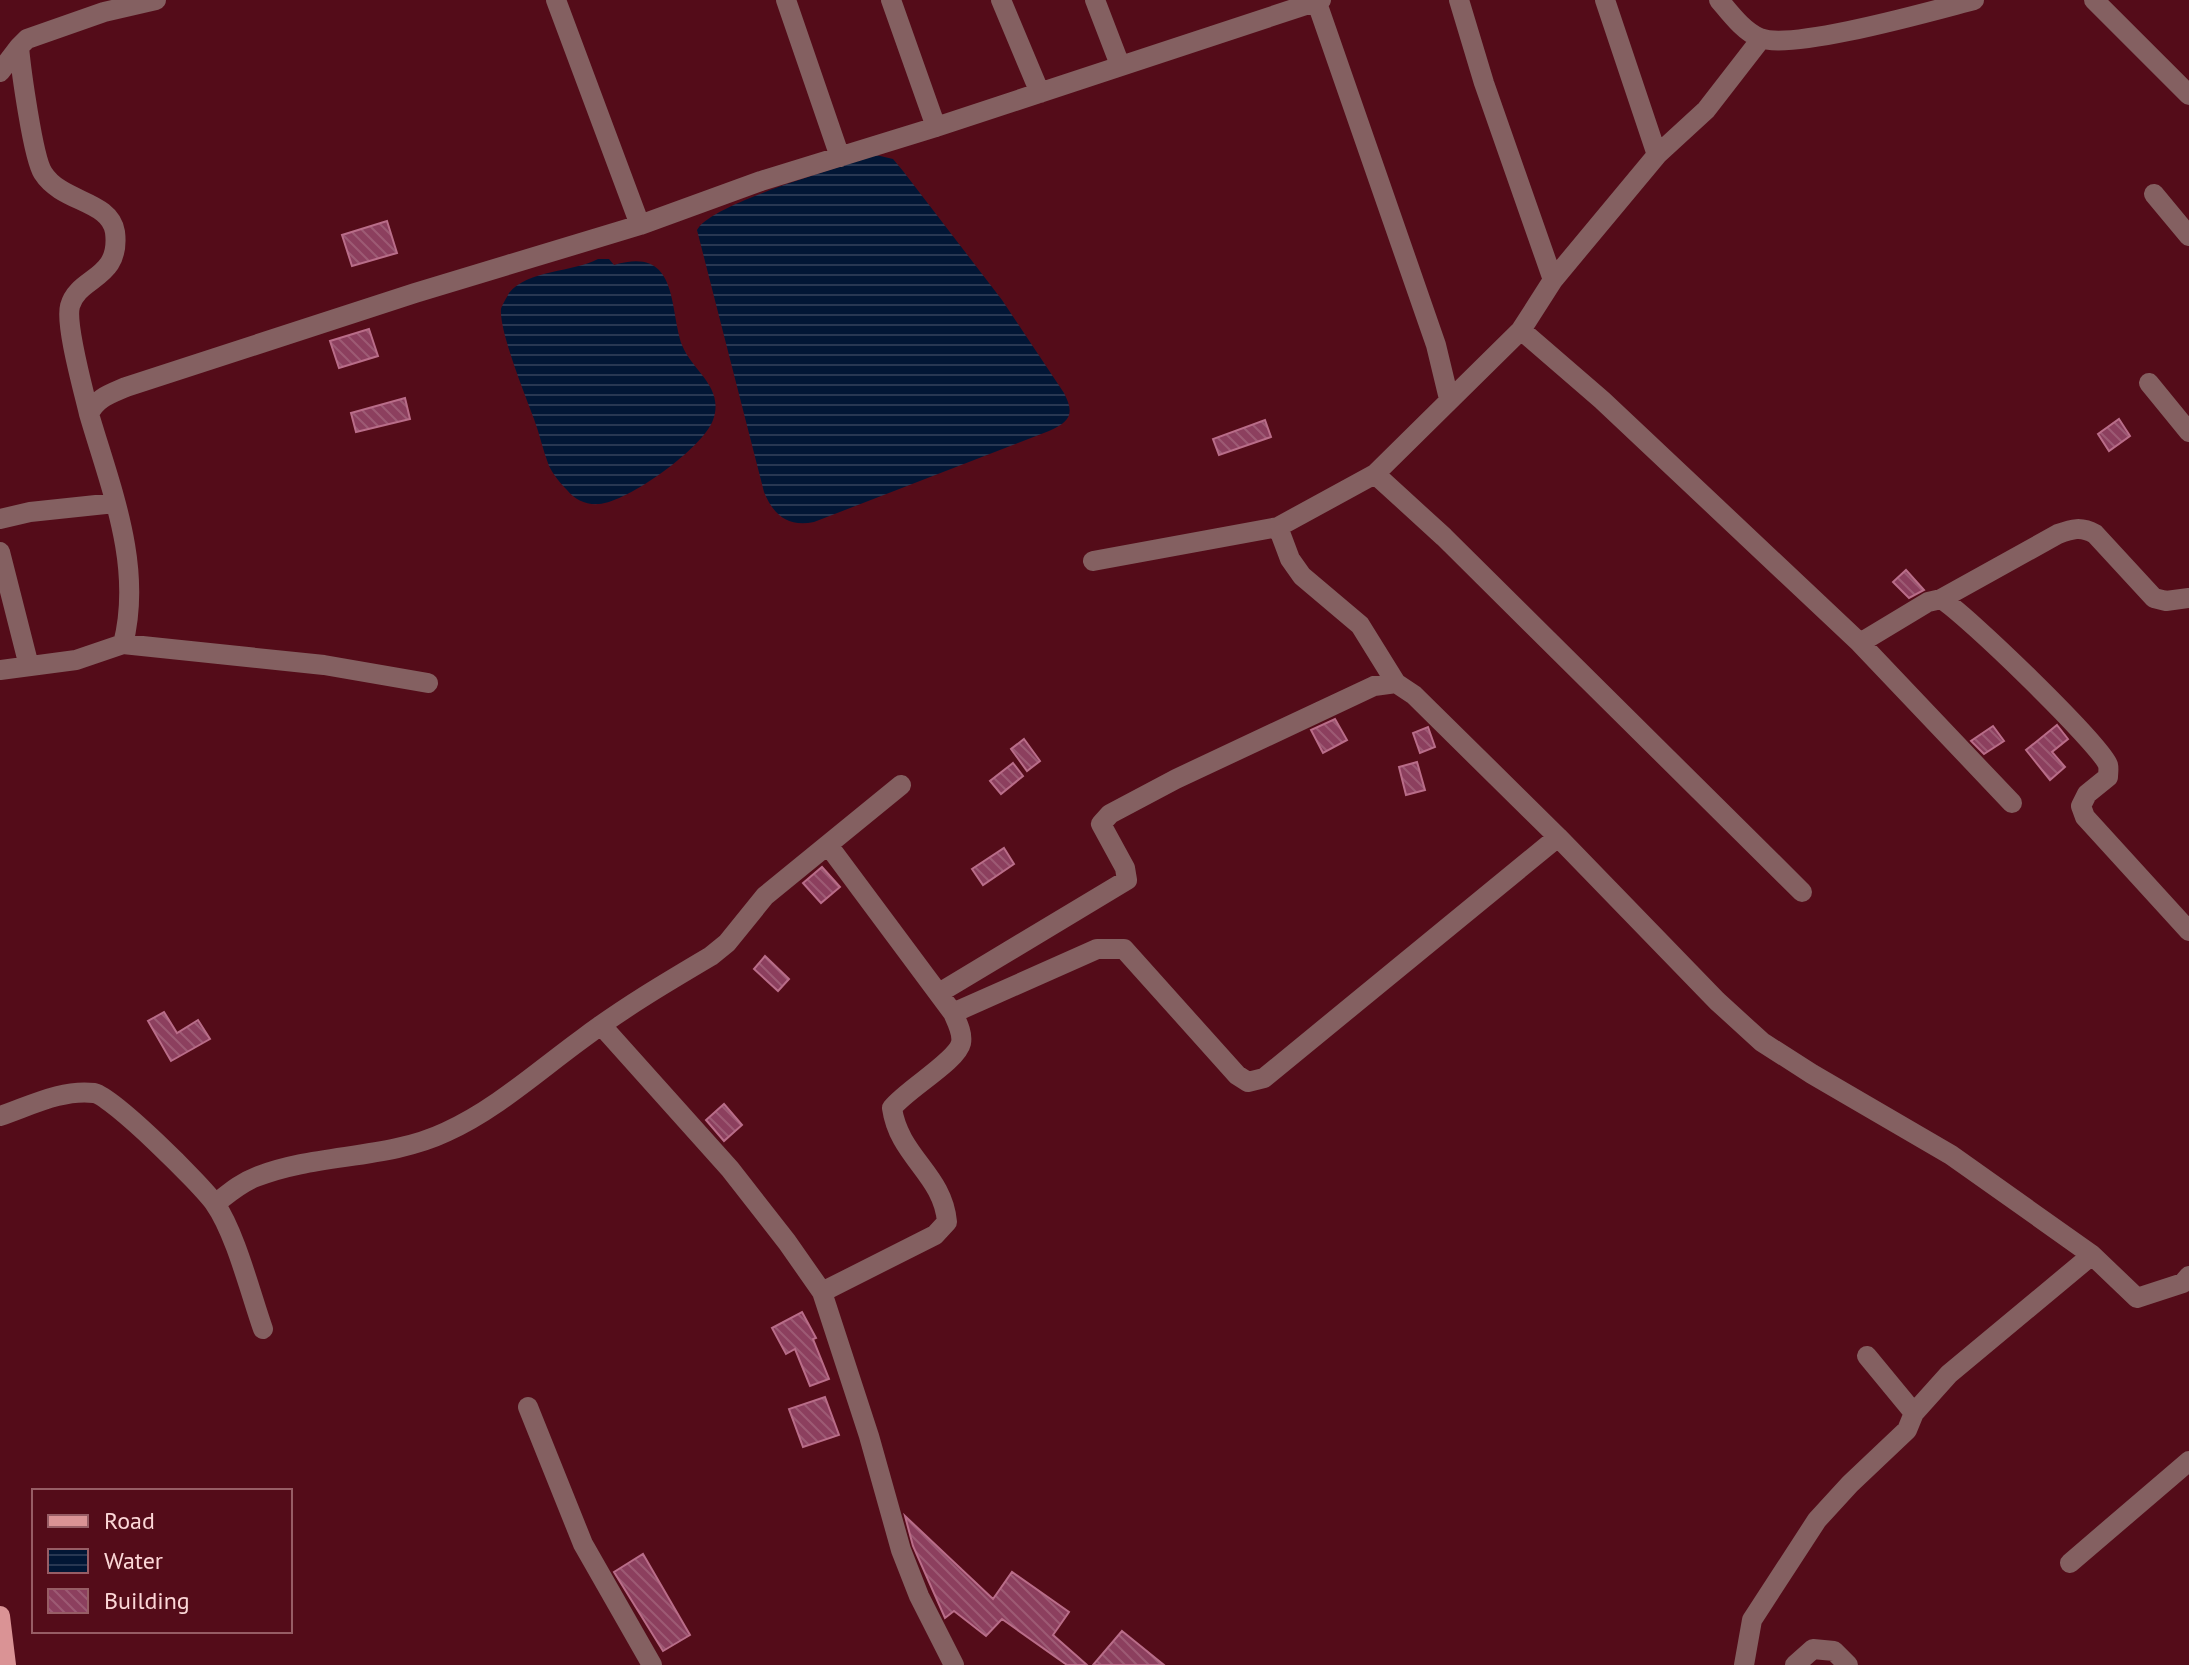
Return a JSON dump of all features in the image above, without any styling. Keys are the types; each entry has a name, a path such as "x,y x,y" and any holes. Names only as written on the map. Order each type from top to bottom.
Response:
{"main road":[{"path":"0,1616 6,1665"}],"street":[{"path":"0,72 27,39 104,12 156,0"},
{"path":"556,0 640,225"},
{"path":"786,0 840,157"},
{"path":"891,0 936,127"},
{"path":"1001,0 1040,93"},
{"path":"1095,0 1120,65"},
{"path":"89,414 101,398 126,387 415,293 640,225 761,181 936,127 1318,0 1436,345 1449,399"},
{"path":"1459,0 1484,83 1553,280"},
{"path":"1605,0 1657,155"},
{"path":"1719,0 1735,19 1761,39 1796,40 1848,31 1974,0"},
{"path":"2094,0 2189,95"},
{"path":"1093,561 1278,527 1375,474 1521,330 1553,280 1657,155 1706,110 1761,39"},
{"path":"19,47 40,169 52,186 105,213 114,228 116,249 109,265 77,294 70,307 89,414 126,540 130,588 123,644"},
{"path":"2154,194 2189,236"},
{"path":"1521,330 1611,408 1860,643 2012,803"},
{"path":"2149,383 2189,432"},
{"path":"1375,474 1444,537 1802,892"},
{"path":"0,519 30,512 115,503"},
{"path":"1278,527 1290,559 1302,576 1360,625 1396,683 1414,695 1558,837 1717,1001 1762,1042 1951,1155 2092,1255 2137,1298 2183,1283 2189,1276"},
{"path":"1860,643 1928,602 1941,599 2074,528 2095,534 2154,598 2166,601 2189,598"},
{"path":"0,552 29,666"},
{"path":"1941,599 1964,615 2097,750 2108,765 2108,777 2087,794 2081,806 2085,817 2189,931"},
{"path":"0,670 76,660 123,644 324,665 428,683"},
{"path":"939,993 1127,880 1125,868 1101,824 1110,814 1316,712 1374,686 1396,683"},
{"path":"215,1204 234,1188 277,1170 372,1153 444,1134 477,1116 601,1025 719,949 765,896 901,785"},
{"path":"953,1013 1097,949 1124,949 1237,1075 1248,1082 1264,1078 1558,837"},
{"path":"822,1292 935,1235 947,1222 946,1206 937,1187 900,1139 892,1108 901,1096 956,1054 962,1042 953,1013 828,845"},
{"path":"601,1025 730,1169 822,1292 869,1436 901,1550 919,1596 954,1665"},
{"path":"0,1116 72,1092 99,1093 123,1112 215,1204 228,1230 263,1329"},
{"path":"1744,1665 1752,1620 1817,1520 1907,1430 1914,1413 1949,1374 2092,1255"},
{"path":"1867,1356 1914,1413"},
{"path":"528,1407 583,1544 652,1665"},
{"path":"2070,1563 2189,1461"},
{"path":"1795,1665 1813,1649 1834,1651 1848,1665"}],"water":[{"path":"876,155 893,159 1002,300 1064,393 1070,412 1066,421 1049,431 814,522 797,523 777,513 764,492 697,230 707,220 751,198"},
{"path":"598,259 609,259 614,265 635,261 650,264 661,272 668,284 682,345 711,389 716,408 706,432 663,472 628,494 594,504 574,497 549,466 508,348 501,309 517,285"}],"building":[{"path":"387,221 397,253 352,266 342,235"},
{"path":"369,329 378,356 339,368 330,341"},
{"path":"405,398 410,419 356,432 351,413"},
{"path":"2119,419 2130,436 2109,451 2098,434"},
{"path":"1265,420 1271,437 1219,455 1213,439"},
{"path":"1906,570 1924,590 1909,598 1893,582"},
{"path":"1335,719 1347,740 1323,753 1311,730"},
{"path":"2057,725 2068,739 2052,752 2065,767 2050,780 2026,750"},
{"path":"1993,726 2004,741 1984,754 1971,741"},
{"path":"1428,727 1435,747 1420,753 1413,733"},
{"path":"1024,739 1040,761 1027,771 1011,749"},
{"path":"1417,762 1425,790 1406,795 1399,767"},
{"path":"1013,763 1023,776 1001,794 990,781"},
{"path":"1004,848 1014,864 983,885 972,869"},
{"path":"822,867 840,887 821,903 803,883"},
{"path":"765,956 789,979 778,991 754,969"},
{"path":"164,1012 177,1033 198,1020 210,1039 171,1061 148,1021"},
{"path":"724,1104 742,1125 724,1141 706,1120"},
{"path":"802,1312 816,1338 813,1339 829,1379 810,1386 795,1349 786,1354 772,1328"},
{"path":"825,1397 839,1435 803,1447 789,1409"},
{"path":"905,1516 993,1599 1012,1572 1069,1612 1053,1635 1087,1665 1067,1665 1002,1619 986,1636 954,1611 945,1618 913,1546"},
{"path":"643,1554 690,1635 663,1651 614,1572"},
{"path":"1122,1631 1164,1665 1093,1665"}]}
